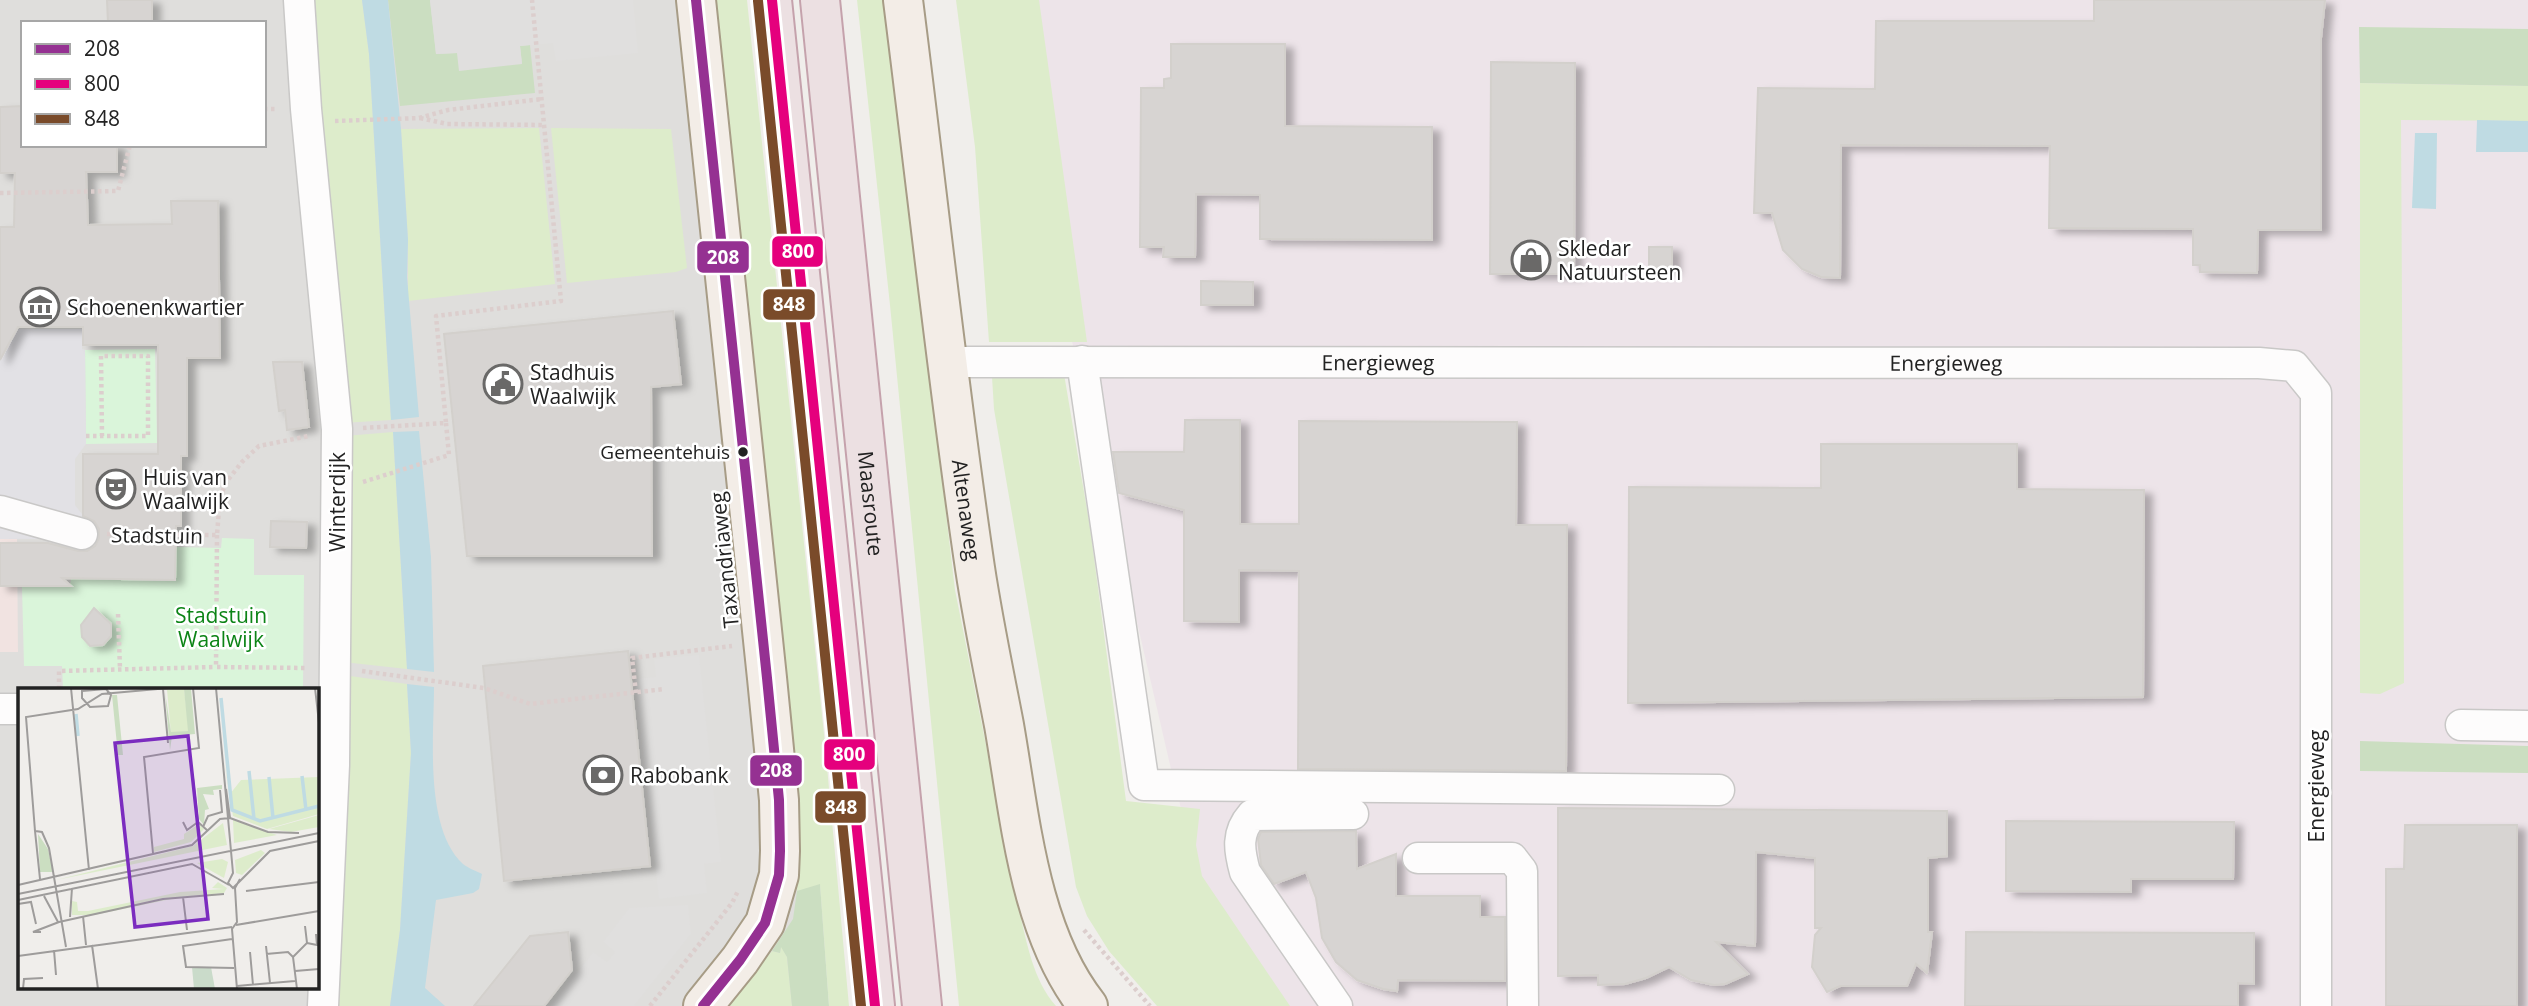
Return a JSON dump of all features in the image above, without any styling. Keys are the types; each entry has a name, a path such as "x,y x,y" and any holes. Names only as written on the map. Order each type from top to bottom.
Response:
{"highway":[{"path":"772,0 875,1006"},
{"name":"Maasroute","path":"820,0 922,1006"}],"main road":[{"name":"Taxandriaweg","path":"696,0 767,678 779,800 780,851 779,876 765,923 740,960 703,1006"},
{"name":"Altenaweg","path":"903,0 975,570 1035,897 1062,967 1088,1006"}],"street":[{"name":"Winterdijk","path":"299,0 306,109 337,429 335,668 326,706 323,1006"},
{"path":"1082,361 1143,785 1719,790"},
{"name":"Energieweg","path":"948,362 2259,363 2294,366 2316,393 2316,1006"},
{"path":"0,511 82,534"},
{"path":"0,709 18,709"},
{"path":"2461,725 2528,726"},
{"path":"1337,1006 1245,872 1239,849 1243,826 1252,815 1353,814"},
{"path":"1418,858 1512,858 1522,870 1523,1006"}],"path":[{"path":"394,472 449,455 436,316 562,301 532,0"},
{"path":"321,122 419,118 448,110 542,99"},
{"path":"419,118 447,124 544,125"},
{"path":"0,194 118,191 129,147"},
{"path":"86,436 102,436 148,436 148,356 101,356 102,436"},
{"path":"389,426 446,423"},
{"name":"Stadstuin","path":"82,534 217,535 220,497 227,481 259,446 337,429"},
{"path":"216,667 217,535"},
{"path":"118,614 120,669"},
{"name":"Taxandriaweg","path":"732,632 734,658"},
{"path":"635,693 632,658 733,646"},
{"path":"59,688 59,671 216,667 335,668"},
{"path":"394,674 485,688 530,704 665,689"},
{"path":"650,1006 732,903 743,880"},
{"path":"1079,922 1150,1006"}],"shaded area":[{"path":"0,0 715,0 826,985 811,1006 0,1006"},
{"path":"430,0 633,0 638,53 556,61 553,43 520,46 522,64 459,71 457,53 436,54"},
{"path":"1025,0 2528,0 2528,1006 1285,1006 1212,924 1174,782 1065,311"},
{"path":"18,329 82,329 82,349 85,350 86,444 75,459 75,505 82,514 81,539 0,539 0,345 9,345"},
{"path":"0,537 17,538 18,652 0,652"},
{"path":"699,655 721,862 704,864 707,893 659,899 635,679 656,677 654,659"},
{"path":"688,905 691,934 634,1006 551,1006 593,952 607,962 615,952 603,942 629,908"}],"green space":[{"path":"306,0 362,0 369,54 391,420 343,423"},
{"path":"388,0 430,0 436,54 457,53 522,64 520,46 530,45 535,93 400,106"},
{"path":"711,0 747,0 824,734 849,1006 829,1006 820,885 797,891 799,824 787,749"},
{"path":"857,0 886,0 955,590 1025,935 1036,973 1056,1006 959,1006"},
{"path":"956,0 1039,0 1087,342 989,342 975,147"},
{"path":"2359,27 2528,29 2528,86 2360,83"},
{"path":"2360,83 2528,86 2528,121 2401,120 2404,683 2380,694 2360,693"},
{"path":"539,128 555,284 408,301 408,240 401,129"},
{"path":"551,128 671,129 687,268 676,272 567,283"},
{"path":"155,349 157,443 86,444 85,350"},
{"path":"1064,374 1090,527 1126,801 1200,809 1196,845 1202,876 1290,1006 1157,1006 1109,951 1087,916 1076,887 994,409 992,377"},
{"path":"393,432 407,669 343,662 345,436"},
{"name":"Stadstuin Waalwijk","path":"222,538 254,539 254,575 304,575 303,688 63,688 62,666 24,666 22,587 70,587 71,579 175,581 176,547 221,548"},
{"path":"343,675 407,684 411,753 400,930 390,1006 329,1006"},
{"path":"2360,741 2528,746 2528,773 2360,771"},
{"path":"820,884 829,1006 792,1006 787,957 781,947 780,953 772,951 793,919 797,891"},
{"path":"781,946 787,957 792,1006 727,1006 772,951 780,953"}],"water":[{"path":"362,0 388,0 401,129 408,240 407,277 419,417 391,420 369,54"},
{"path":"2477,120 2528,121 2528,152 2476,152"},
{"path":"2415,133 2437,133 2436,209 2412,208"},
{"path":"419,431 431,557 434,672 407,669 393,432"},
{"path":"407,684 434,687 434,780 442,828 451,848 463,864 482,874 479,889 473,893 436,900 425,988 445,1006 390,1006 400,930 411,753"}],"building":[{"path":"107,0 152,0 152,21 108,21"},
{"path":"2094,0 2325,0 2321,38 2321,230 2258,230 2257,273 2200,272 2200,265 2193,265 2193,229 2049,228 2050,146 1841,145 1840,278 1821,277 1802,269 1783,250 1772,213 1754,213 1758,88 1875,89 1876,21 2094,21"},
{"path":"1171,44 1285,44 1285,126 1432,127 1432,240 1260,239 1260,195 1196,194 1195,257 1163,257 1164,247 1140,247 1141,88 1164,88 1164,79 1171,78"},
{"path":"1491,62 1575,63 1574,274 1490,274"},
{"path":"21,106 21,147 117,147 117,172 86,172 88,225 172,224 171,201 218,201 220,358 187,358 187,456 181,456 181,526 176,526 175,580 62,578 71,586 0,586 0,543 48,543 78,551 87,551 95,546 99,529 94,521 83,516 83,454 158,454 158,345 83,345 83,327 18,327 0,360 0,227 14,227 15,173 0,173 0,107"},
{"path":"1649,247 1672,247 1672,270 1649,270"},
{"path":"1201,281 1253,282 1253,305 1201,305"},
{"path":"673,311 681,384 651,387 652,556 467,556 444,334"},
{"path":"273,362 302,362 309,427 287,430 285,410 279,411"},
{"path":"1185,420 1240,420 1240,524 1299,524 1299,421 1517,422 1516,525 1567,525 1566,771 1298,769 1299,571 1239,570 1239,622 1184,621 1184,510 1119,493 1113,452 1184,452"},
{"path":"1821,444 2017,444 2017,489 2144,490 2143,697 1628,703 1629,487 1821,488"},
{"path":"271,521 307,522 306,548 270,547"},
{"path":"94,608 111,624 111,636 103,645 90,646 82,637 81,625"},
{"path":"628,651 650,866 504,881 483,666"},
{"path":"1558,808 1947,811 1947,856 1928,858 1928,932 1932,932 1927,973 1916,964 1907,986 1840,986 1827,992 1812,967 1815,935 1821,928 1815,928 1815,858 1756,852 1755,946 1716,942 1748,974 1725,984 1714,985 1691,980 1669,967 1625,984 1598,985 1598,975 1558,976"},
{"path":"2006,821 2234,822 2233,879 2131,879 2131,892 2006,891"},
{"path":"2405,825 2517,825 2517,1006 2386,1006 2386,869 2404,869"},
{"path":"1356,831 1357,869 1396,854 1396,896 1480,896 1480,917 1505,917 1505,981 1398,980 1397,991 1357,980 1336,962 1322,938 1316,898 1306,872 1274,884 1261,865 1258,839 1261,832"},
{"path":"568,932 572,970 544,1006 474,1006 530,936"},
{"path":"1966,932 2254,933 2254,984 2238,983 2238,1006 1965,1006"}],"transit line":[{"name":"208","path":"696,0 767,678 779,800 780,851 779,875 765,923 740,960 703,1006"},
{"name":"800","path":"772,0 875,1006"},
{"name":"848","path":"758,1 861,1006"}],"place":[{"name":"Skledar Natuursteen","path":"1531,260"},
{"name":"Schoenenkwartier","path":"40,307"},
{"name":"Stadhuis Waalwijk","path":"503,384"},
{"name":"Gemeentehuis","path":"743,452"},
{"name":"Huis van Waalwijk","path":"116,489"},
{"name":"Rabobank","path":"603,775"}]}
